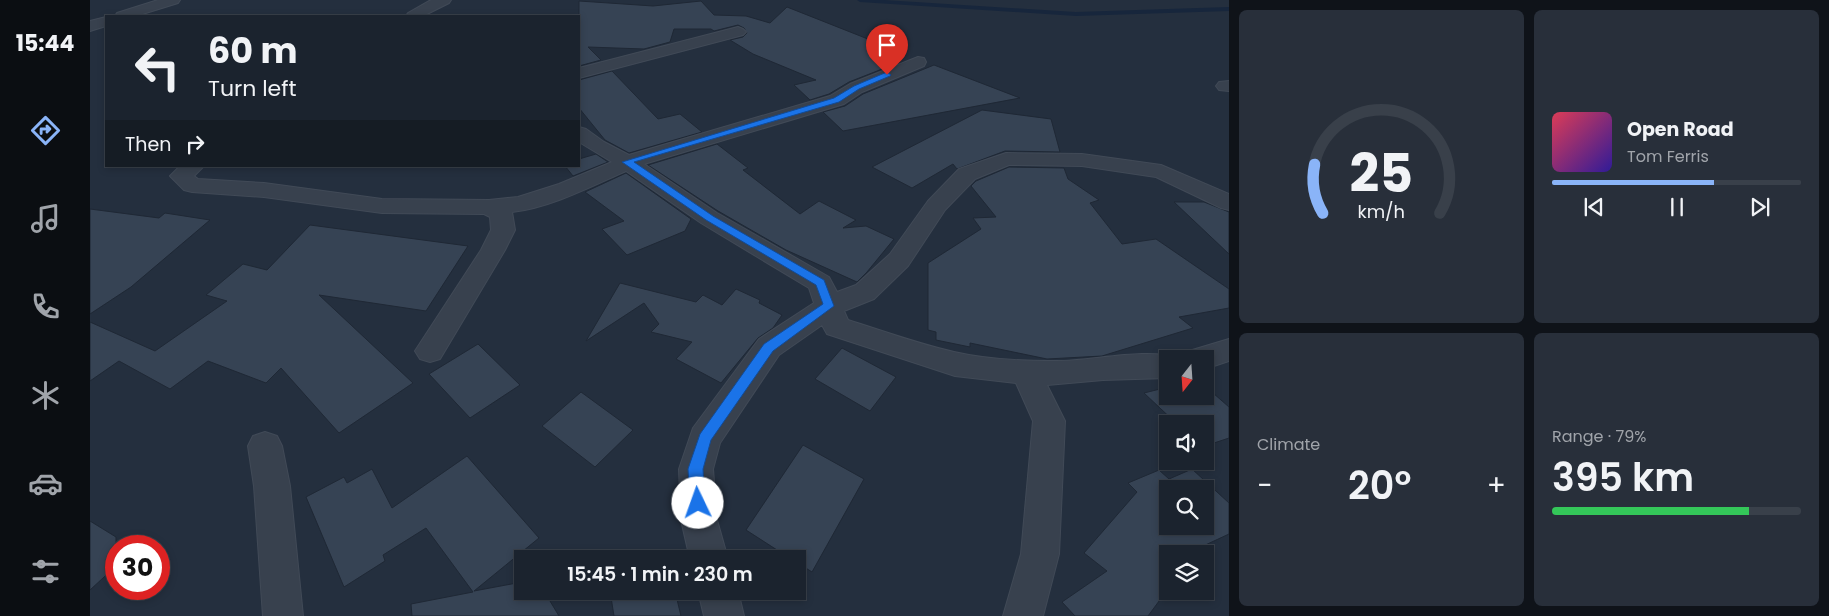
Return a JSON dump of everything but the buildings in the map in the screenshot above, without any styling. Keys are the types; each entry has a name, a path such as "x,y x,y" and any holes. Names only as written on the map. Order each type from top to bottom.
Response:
{"street":[{"path":"125,15 173,0"},
{"path":"415,15 444,0"},
{"path":"90,26 105,21"},
{"path":"580,73 738,32"},
{"path":"193,167 181,176 192,184 264,190 382,206 489,207 520,204 567,189 627,162 837,100 856,88 918,62"},
{"path":"580,134 597,146 627,162 709,218 820,283 837,327 955,364 1026,372 1056,373 1103,368 1159,366"},
{"path":"706,550 698,520 696,469 705,438 769,347 829,306 865,292 899,260 936,206 968,174 1006,158 1082,160 1161,171 1229,203"},
{"path":"430,351 494,250 502,230 502,214 489,207"},
{"path":"1214,355 1229,350"},
{"path":"1023,616 1040,554 1049,420 1026,372"},
{"path":"265,446 272,486 283,616"},
{"path":"720,600 724,616"}],"waterway":[{"path":"860,0 1076,14 1229,9"}],"route":[{"path":"698,503 696,469 705,438 769,347 829,306 820,283 709,218 627,162 837,100 856,88 887,75"}]}
